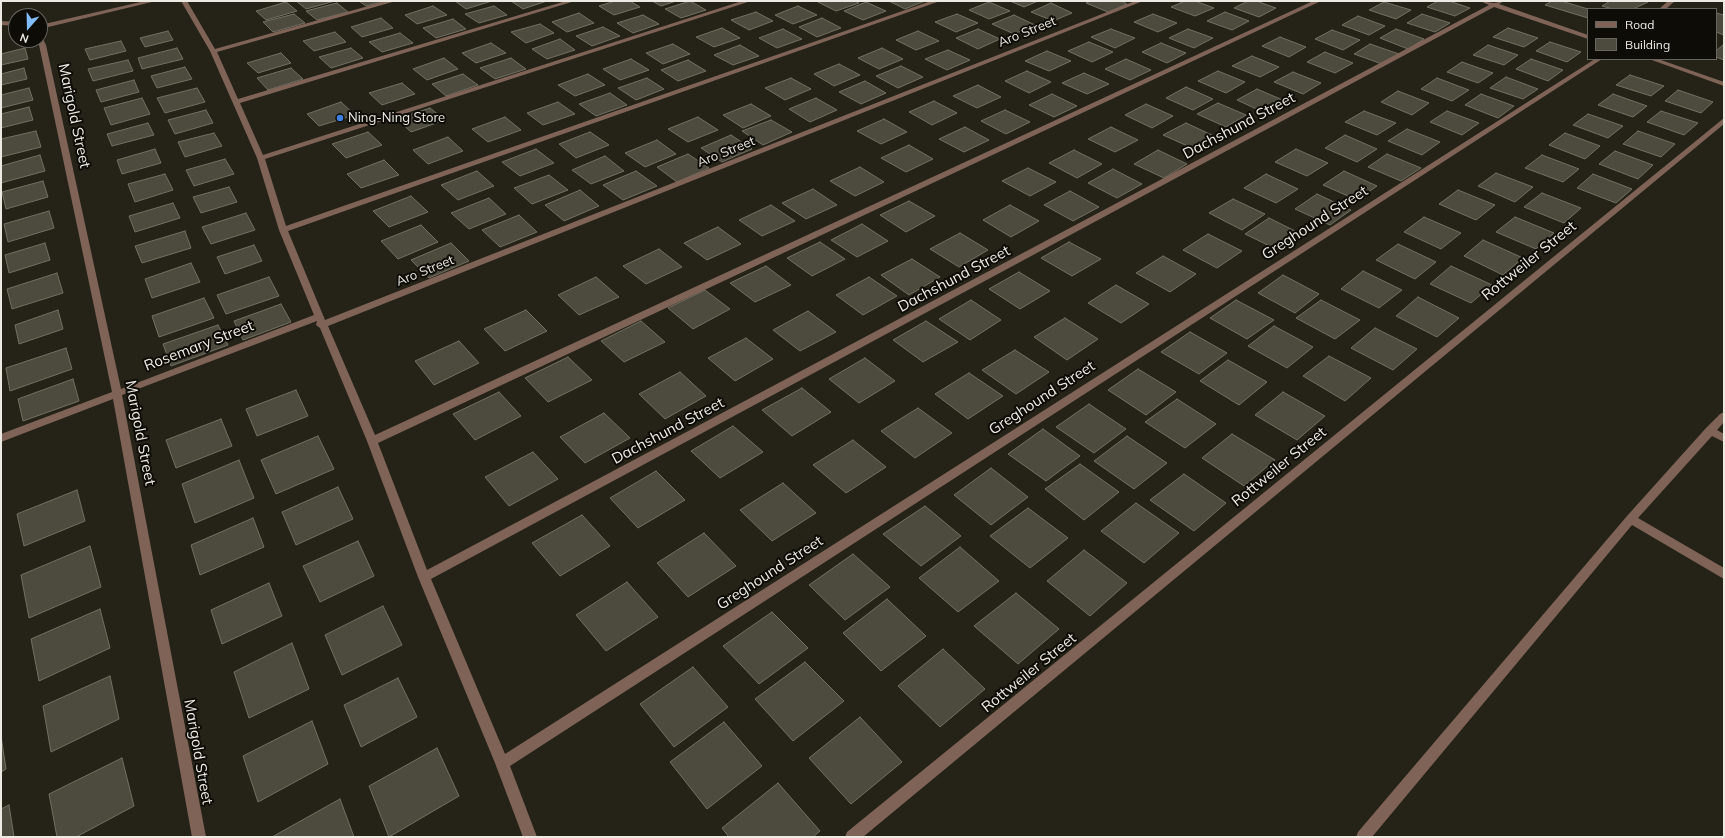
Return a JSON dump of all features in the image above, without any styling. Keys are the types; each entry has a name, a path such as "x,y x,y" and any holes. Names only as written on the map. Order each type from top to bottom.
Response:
{"street":[{"path":"48,25 152,1"},
{"path":"184,1 213,51 261,158 282,230 372,441 424,577 502,763 530,837"},
{"path":"213,51 393,1"},
{"path":"236,102 572,1"},
{"path":"261,158 748,1"},
{"path":"282,230 937,1"},
{"name":"Aro Street","path":"320,321 1140,1"},
{"path":"372,441 1318,1"},
{"path":"1484,1 1499,3 1587,37"},
{"path":"1663,8 1672,1"},
{"name":"Dachshund Street","path":"424,577 1499,3"},
{"name":"Marigold Street","path":"44,48 117,394 199,837"},
{"name":"Greghound Street","path":"502,763 1597,60"},
{"path":"1655,60 1724,84"},
{"name":"Rottweiler Street","path":"852,837 1724,120"},
{"name":"Rosemary Street","path":"1,438 117,394 320,321"},
{"path":"1364,837 1631,519 1724,416"},
{"path":"1710,431 1724,438"},
{"path":"1631,519 1724,574"}],"building":[{"path":"296,1 335,1 306,9"},
{"path":"359,1 386,1 366,6"},
{"path":"455,1 492,1 466,9"},
{"path":"511,1 547,1 523,9"},
{"path":"615,1 630,1 640,7 614,15 599,6"},
{"path":"652,1 676,1 661,6"},
{"path":"690,1 706,10 681,18 665,9"},
{"path":"855,1 859,3 836,11 818,2"},
{"path":"889,1 925,1 905,9"},
{"path":"1010,1 1038,1 1024,7"},
{"path":"1091,1 1121,1 1127,4 1108,12 1086,3"},
{"path":"1185,1 1195,1 1214,8 1195,16 1171,7"},
{"path":"1248,1 1256,1 1276,8 1259,17 1234,8"},
{"path":"1438,1 1449,1 1470,8 1455,16 1427,7"},
{"path":"1552,1 1561,1 1587,9 1587,18 1545,5"},
{"path":"1610,1 1648,2 1635,8 1609,8 1602,6"},
{"path":"286,2 297,11 266,20 256,11"},
{"path":"866,2 886,11 863,20 844,11"},
{"path":"989,2 1010,11 989,19 969,10"},
{"path":"1384,2 1411,10 1396,19 1369,10"},
{"path":"337,3 348,12 317,20 306,11"},
{"path":"1051,3 1072,13 1053,21 1031,12"},
{"path":"433,6 447,15 417,24 405,15"},
{"path":"494,6 507,15 479,23 465,14"},
{"path":"798,6 817,15 793,24 775,15"},
{"path":"756,12 773,21 749,30 731,20"},
{"path":"1225,12 1249,21 1232,30 1207,21"},
{"path":"579,13 594,23 567,32 552,22"},
{"path":"1717,13 1724,15 1724,35 1717,32"},
{"path":"294,14 305,23 273,32 263,22"},
{"path":"957,14 978,23 956,32 935,22"},
{"path":"1153,14 1177,23 1158,32 1134,22"},
{"path":"1422,14 1450,23 1435,32 1407,23"},
{"path":"643,15 659,24 633,33 617,23"},
{"path":"1014,15 1035,25 1014,34 992,24"},
{"path":"1358,16 1385,26 1369,35 1342,25"},
{"path":"381,18 393,28 362,37 351,27"},
{"path":"822,18 841,28 817,37 799,27"},
{"path":"453,19 466,29 436,38 423,28"},
{"path":"540,24 554,33 526,43 511,32"},
{"path":"603,27 620,36 592,46 576,36"},
{"path":"722,28 740,38 714,47 696,37"},
{"path":"1508,28 1538,38 1524,47 1493,37"},
{"path":"783,29 802,39 777,48 759,38"},
{"path":"978,29 1000,39 978,49 956,38"},
{"path":"1111,29 1135,38 1115,48 1091,37"},
{"path":"1188,29 1213,38 1194,48 1169,38"},
{"path":"1396,29 1424,39 1408,49 1380,38"},
{"path":"1332,30 1360,40 1343,50 1315,39"},
{"path":"168,31 173,40 145,47 140,38"},
{"path":"918,31 939,41 916,50 896,40"},
{"path":"335,32 346,42 314,51 303,41"},
{"path":"400,33 413,43 382,52 369,42"},
{"path":"1280,37 1306,47 1289,57 1262,46"},
{"path":"560,39 575,50 547,59 532,49"},
{"path":"121,41 126,51 90,60 85,49"},
{"path":"1089,42 1113,52 1092,62 1068,51"},
{"path":"1550,42 1581,52 1567,62 1536,51"},
{"path":"491,43 506,53 476,63 462,53"},
{"path":"1161,43 1186,53 1167,63 1142,52"},
{"path":"673,44 690,54 663,64 646,53"},
{"path":"1370,44 1399,54 1382,64 1354,54"},
{"path":"1724,44 1724,60 1717,57 1717,50"},
{"path":"740,45 759,56 733,65 714,55"},
{"path":"1488,45 1518,55 1504,65 1473,55"},
{"path":"25,48 28,59 1,65 1,54"},
{"path":"177,48 183,59 142,69 138,58"},
{"path":"351,48 363,58 331,68 319,57"},
{"path":"882,48 903,59 879,69 858,58"},
{"path":"948,50 970,60 947,70 925,59"},
{"path":"1047,51 1071,61 1049,71 1025,61"},
{"path":"1325,52 1353,63 1335,73 1307,62"},
{"path":"281,53 291,63 258,73 247,63"},
{"path":"1252,56 1279,67 1260,77 1232,66"},
{"path":"444,58 458,69 427,80 413,69"},
{"path":"511,58 526,69 495,79 480,68"},
{"path":"631,59 649,70 620,80 603,69"},
{"path":"1126,59 1151,70 1130,80 1105,69"},
{"path":"1531,59 1563,70 1548,81 1516,69"},
{"path":"128,60 133,71 93,81 88,69"},
{"path":"688,60 706,71 678,81 661,70"},
{"path":"1462,62 1493,73 1478,83 1447,72"},
{"path":"839,64 860,75 834,86 814,74"},
{"path":"901,66 923,77 898,88 876,76"},
{"path":"185,67 192,79 157,88 151,76"},
{"path":"24,68 27,79 1,85 1,74"},
{"path":"291,68 303,79 268,90 257,78"},
{"path":"1027,71 1051,82 1029,93 1005,81"},
{"path":"1218,71 1245,82 1226,93 1198,81"},
{"path":"1293,72 1321,83 1303,94 1274,82"},
{"path":"1084,73 1109,84 1087,94 1062,83"},
{"path":"463,74 478,85 446,96 432,84"},
{"path":"588,74 605,85 575,96 558,85"},
{"path":"1630,75 1664,86 1651,96 1616,85"},
{"path":"1506,77 1538,89 1523,99 1490,88"},
{"path":"647,78 664,89 636,100 618,88"},
{"path":"791,78 811,89 785,100 765,88"},
{"path":"1437,78 1469,90 1452,101 1421,89"},
{"path":"134,80 139,92 101,102 96,90"},
{"path":"865,81 886,93 861,104 839,92"},
{"path":"402,83 415,94 382,105 369,93"},
{"path":"978,85 1001,97 977,108 953,96"},
{"path":"1186,87 1213,99 1193,110 1166,98"},
{"path":"29,88 33,100 1,108 1,95"},
{"path":"197,88 205,102 165,113 157,98"},
{"path":"1257,89 1285,101 1265,113 1237,100"},
{"path":"1678,90 1713,102 1701,113 1665,101"},
{"path":"1398,91 1429,103 1412,115 1381,102"},
{"path":"610,93 627,105 596,116 579,104"},
{"path":"1052,94 1077,106 1054,117 1029,105"},
{"path":"1481,94 1514,106 1498,118 1465,105"},
{"path":"1613,94 1647,106 1633,117 1598,105"},
{"path":"142,98 150,114 111,125 104,108"},
{"path":"816,98 837,110 810,122 789,109"},
{"path":"934,101 957,113 932,125 909,112"},
{"path":"341,102 355,115 319,126 307,114"},
{"path":"558,102 575,114 543,125 527,113"},
{"path":"1218,103 1246,115 1226,127 1197,114"},
{"path":"751,104 771,116 743,128 723,115"},
{"path":"1146,104 1173,116 1152,128 1125,115"},
{"path":"29,107 33,120 1,128 1,114"},
{"path":"430,108 445,120 411,132 397,119"},
{"path":"206,110 213,123 175,134 168,120"},
{"path":"1005,110 1030,122 1006,134 981,121"},
{"path":"1364,111 1396,123 1377,135 1345,122"},
{"path":"1447,111 1479,123 1462,135 1430,122"},
{"path":"1661,111 1698,123 1684,135 1647,122"},
{"path":"1588,114 1623,126 1608,138 1573,125"},
{"path":"505,117 521,130 488,142 472,129"},
{"path":"698,117 718,130 688,142 668,129"},
{"path":"884,119 907,132 881,144 857,131"},
{"path":"771,120 792,132 763,145 742,131"},
{"path":"148,123 154,135 112,146 107,134"},
{"path":"1186,123 1214,136 1192,148 1163,135"},
{"path":"965,127 989,140 964,152 939,139"},
{"path":"1111,127 1138,140 1115,152 1088,139"},
{"path":"1407,129 1440,142 1422,155 1388,141"},
{"path":"36,131 41,147 1,157 1,139"},
{"path":"1638,131 1675,144 1661,157 1623,144"},
{"path":"368,132 382,145 346,158 332,144"},
{"path":"590,132 609,145 576,158 559,144"},
{"path":"214,133 222,146 185,157 178,142"},
{"path":"1565,133 1600,146 1585,159 1549,145"},
{"path":"731,135 752,149 722,162 701,148"},
{"path":"1345,135 1377,149 1357,162 1325,148"},
{"path":"448,137 463,151 428,164 413,150"},
{"path":"657,140 676,154 645,167 625,153"},
{"path":"909,145 933,159 906,172 881,158"},
{"path":"155,149 161,163 122,174 117,160"},
{"path":"536,149 554,163 520,176 502,162"},
{"path":"1296,149 1328,163 1307,176 1275,162"},
{"path":"1074,150 1102,164 1077,178 1049,163"},
{"path":"1158,150 1187,164 1164,178 1134,164"},
{"path":"1615,151 1653,165 1638,179 1599,164"},
{"path":"688,154 709,168 677,182 657,167"},
{"path":"1387,154 1421,168 1401,181 1368,167"},
{"path":"40,155 45,171 1,183 1,166"},
{"path":"1542,155 1579,169 1563,182 1525,168"},
{"path":"605,156 624,171 591,184 572,170"},
{"path":"225,159 234,174 194,186 186,170"},
{"path":"384,160 399,175 361,188 347,174"},
{"path":"860,167 884,182 855,196 830,181"},
{"path":"1028,168 1056,182 1030,196 1002,181"},
{"path":"1113,169 1142,184 1117,198 1088,183"},
{"path":"477,171 494,186 458,200 441,185"},
{"path":"636,171 657,186 623,200 603,185"},
{"path":"1344,171 1377,186 1357,200 1323,185"},
{"path":"1496,173 1533,187 1515,202 1478,186"},
{"path":"165,174 173,190 135,202 128,184"},
{"path":"1266,174 1298,189 1276,203 1244,188"},
{"path":"1593,174 1632,189 1616,203 1577,188"},
{"path":"549,175 568,190 532,204 514,188"},
{"path":"43,181 48,197 6,209 2,192"},
{"path":"229,187 237,202 201,213 193,197"},
{"path":"813,189 837,205 806,219 782,203"},
{"path":"580,190 599,206 564,221 545,205"},
{"path":"1458,190 1495,205 1476,220 1439,204"},
{"path":"1070,191 1099,207 1073,221 1044,205"},
{"path":"1542,193 1581,208 1564,223 1524,207"},
{"path":"1317,194 1351,210 1330,225 1295,209"},
{"path":"411,196 428,212 389,227 373,211"},
{"path":"489,198 506,214 469,229 451,213"},
{"path":"1233,199 1265,214 1242,230 1209,213"},
{"path":"909,201 935,216 906,232 880,215"},
{"path":"173,203 180,218 135,232 129,216"},
{"path":"771,205 795,221 762,236 739,220"},
{"path":"1010,205 1039,221 1011,237 983,220"},
{"path":"49,211 54,228 8,242 4,224"},
{"path":"246,213 255,230 211,244 202,227"},
{"path":"519,215 537,232 500,247 482,230"},
{"path":"1424,217 1461,233 1441,249 1404,232"},
{"path":"1515,217 1554,233 1536,249 1496,232"},
{"path":"1269,218 1303,235 1280,251 1245,234"},
{"path":"862,224 888,241 857,257 831,240"},
{"path":"421,225 438,242 398,259 381,241"},
{"path":"718,227 741,244 707,260 684,243"},
{"path":"185,231 191,248 142,263 135,246"},
{"path":"960,233 988,250 959,267 930,249"},
{"path":"1208,234 1242,251 1217,268 1183,250"},
{"path":"1483,240 1523,258 1503,275 1464,256"},
{"path":"820,242 845,259 812,276 787,258"},
{"path":"1069,242 1101,259 1072,276 1041,258"},
{"path":"45,243 50,260 9,273 5,255"},
{"path":"451,243 469,261 429,278 411,260"},
{"path":"1398,244 1436,262 1415,279 1376,260"},
{"path":"254,245 262,261 225,274 217,257"},
{"path":"659,249 682,267 646,284 623,266"},
{"path":"1163,256 1196,274 1170,292 1136,273"},
{"path":"912,259 940,277 909,295 881,275"},
{"path":"191,263 200,282 152,298 145,279"},
{"path":"766,266 791,285 755,302 730,283"},
{"path":"1451,266 1492,285 1471,303 1430,284"},
{"path":"1363,271 1402,290 1379,308 1341,289"},
{"path":"1019,272 1050,291 1020,309 989,289"},
{"path":"57,273 63,293 12,309 7,289"},
{"path":"1283,275 1319,294 1295,313 1258,293"},
{"path":"269,277 279,296 226,314 217,295"},
{"path":"596,277 619,297 579,315 558,295"},
{"path":"869,277 897,296 863,315 836,295"},
{"path":"1116,285 1149,304 1121,323 1088,303"},
{"path":"705,290 730,309 693,329 668,308"},
{"path":"1418,297 1459,318 1437,337 1396,316"},
{"path":"204,298 214,318 159,337 152,316"},
{"path":"971,300 1001,320 970,340 939,319"},
{"path":"1236,300 1274,320 1247,339 1210,318"},
{"path":"1321,300 1360,320 1335,339 1296,318"},
{"path":"281,304 291,322 243,340 234,321"},
{"path":"58,310 63,329 19,344 15,325"},
{"path":"526,310 547,331 505,351 484,329"},
{"path":"808,311 836,332 800,351 773,330"},
{"path":"1065,318 1098,339 1067,360 1034,337"},
{"path":"641,321 665,342 624,362 601,341"},
{"path":"926,321 958,342 923,362 893,340"},
{"path":"218,325 228,345 171,366 163,344"},
{"path":"1274,326 1313,347 1287,368 1248,346"},
{"path":"1375,328 1417,349 1393,370 1351,348"},
{"path":"1190,332 1227,353 1199,374 1161,352"},
{"path":"746,338 773,359 735,381 708,358"},
{"path":"459,341 479,363 434,385 415,361"},
{"path":"66,348 72,369 10,391 6,368"},
{"path":"1015,350 1049,372 1016,394 982,370"},
{"path":"1329,356 1371,378 1345,401 1303,376"},
{"path":"568,357 592,380 548,402 525,378"},
{"path":"865,358 895,381 859,403 829,379"},
{"path":"1228,360 1267,382 1239,405 1200,381"},
{"path":"1138,369 1176,392 1146,415 1108,390"},
{"path":"680,372 706,396 665,419 639,394"},
{"path":"969,373 1003,396 968,419 935,394"},
{"path":"73,379 79,401 23,421 18,399"},
{"path":"802,388 831,412 792,436 762,410"},
{"path":"296,390 308,416 257,436 246,409"},
{"path":"499,392 521,416 475,440 453,414"},
{"path":"1283,392 1325,416 1297,440 1255,415"},
{"path":"1177,399 1216,424 1185,448 1145,422"},
{"path":"1089,404 1126,429 1094,453 1056,427"},
{"path":"918,408 952,433 915,458 881,431"},
{"path":"604,413 630,438 585,463 560,437"},
{"path":"221,419 232,446 176,468 166,440"},
{"path":"733,426 763,452 720,478 691,451"},
{"path":"1043,429 1080,456 1046,481 1008,454"},
{"path":"1232,434 1275,460 1244,486 1202,458"},
{"path":"318,436 334,469 276,494 261,460"},
{"path":"1127,436 1167,463 1134,489 1094,461"},
{"path":"853,440 886,467 846,493 813,465"},
{"path":"533,452 558,479 509,506 485,477"},
{"path":"239,460 254,498 195,523 182,484"},
{"path":"1080,464 1119,492 1084,520 1045,489"},
{"path":"991,468 1028,497 991,525 954,495"},
{"path":"656,471 685,500 638,528 610,498"},
{"path":"1184,474 1226,503 1194,531 1150,500"},
{"path":"783,483 816,513 772,541 740,510"},
{"path":"338,487 353,519 296,545 282,512"},
{"path":"77,490 85,521 24,546 17,514"},
{"path":"1136,503 1179,533 1144,563 1101,531"},
{"path":"925,506 961,536 921,566 883,534"},
{"path":"1028,508 1068,538 1030,568 990,536"},
{"path":"582,515 610,546 560,576 532,543"},
{"path":"253,518 264,547 200,575 191,545"},
{"path":"704,533 736,566 688,597 657,563"},
{"path":"358,541 374,576 320,602 303,566"},
{"path":"90,546 101,587 29,618 21,575"},
{"path":"960,547 999,581 958,612 919,578"},
{"path":"1084,550 1127,583 1090,616 1047,581"},
{"path":"853,554 890,587 845,620 809,585"},
{"path":"627,582 658,617 606,651 576,615"},
{"path":"269,583 282,616 222,644 211,610"},
{"path":"1016,593 1059,629 1018,664 974,626"},
{"path":"887,599 926,636 881,671 843,633"},
{"path":"383,606 402,645 342,675 325,635"},
{"path":"100,609 110,648 39,681 31,639"},
{"path":"772,612 808,648 759,684 723,646"},
{"path":"292,643 309,689 249,718 234,672"},
{"path":"943,649 985,689 940,727 898,686"},
{"path":"805,662 844,701 793,741 755,699"},
{"path":"693,667 728,707 674,747 640,704"},
{"path":"110,676 119,719 51,752 43,706"},
{"path":"398,678 417,717 361,747 344,705"},
{"path":"860,717 902,762 851,804 809,758"},
{"path":"312,721 328,764 258,802 243,756"},
{"path":"724,722 762,766 707,809 670,762"},
{"path":"1,736 6,769 1,772"},
{"path":"437,748 459,796 389,837 369,786"},
{"path":"122,758 134,806 76,837 57,837 49,794"},
{"path":"778,783 820,831 813,837 729,837 722,828"},
{"path":"340,799 354,837 272,837"},
{"path":"9,805 14,837 1,837 1,809"}],"place":[{"name":"Ning-Ning Store","path":"340,118"}]}
